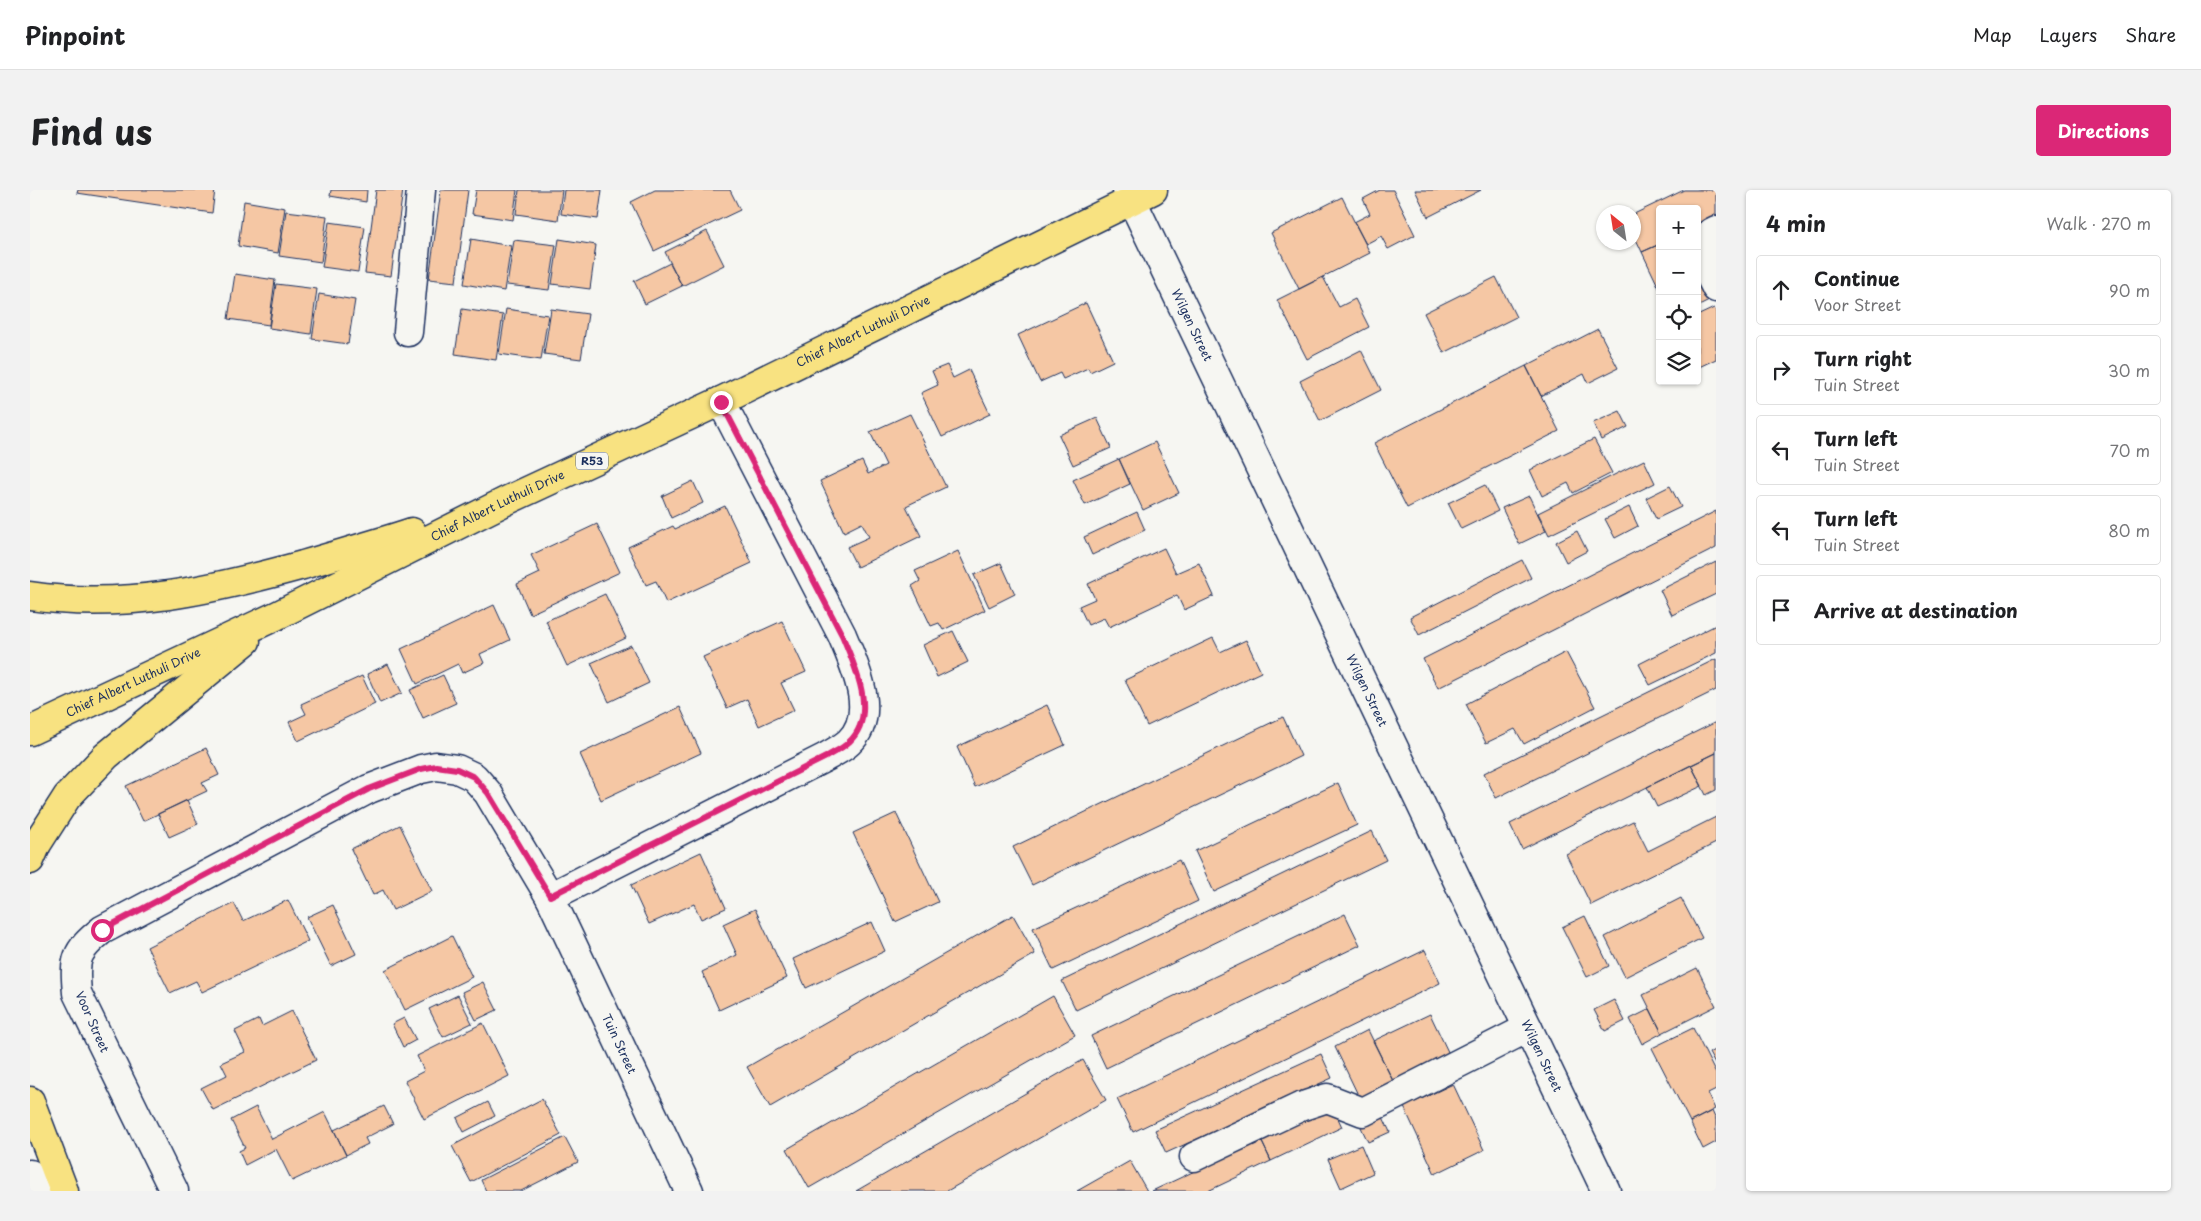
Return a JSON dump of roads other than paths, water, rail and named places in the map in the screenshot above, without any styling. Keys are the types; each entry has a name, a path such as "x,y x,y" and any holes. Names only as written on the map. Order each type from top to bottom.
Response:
{"main road":[{"name":"Chief Albert Luthuli Drive","path":"30,732 276,616 508,500 721,402 1137,194"},
{"path":"30,596 111,602 165,597 271,574 378,544 508,500"},
{"path":"30,860 37,844 67,796 106,756 276,616"},
{"path":"30,1101 64,1191"}],"street":[{"path":"408,332 421,190"},
{"name":"Wilgen Street","path":"1137,194 1606,1191"},
{"path":"1716,230 1710,232 1702,242 1700,256 1716,288"},
{"path":"550,896 826,757 850,742 860,726 863,708 858,676 842,635 721,402"},
{"name":"Voor Street","path":"174,1191 77,994 75,966 84,945 102,930 369,789 421,769 436,766 457,769 474,777"},
{"name":"Tuin Street","path":"474,777 488,793 550,896 689,1191"},
{"path":"1194,1157 1300,1107 1326,1098 1363,1112 1528,1028"},
{"path":"30,1174 39,1191"}]}
